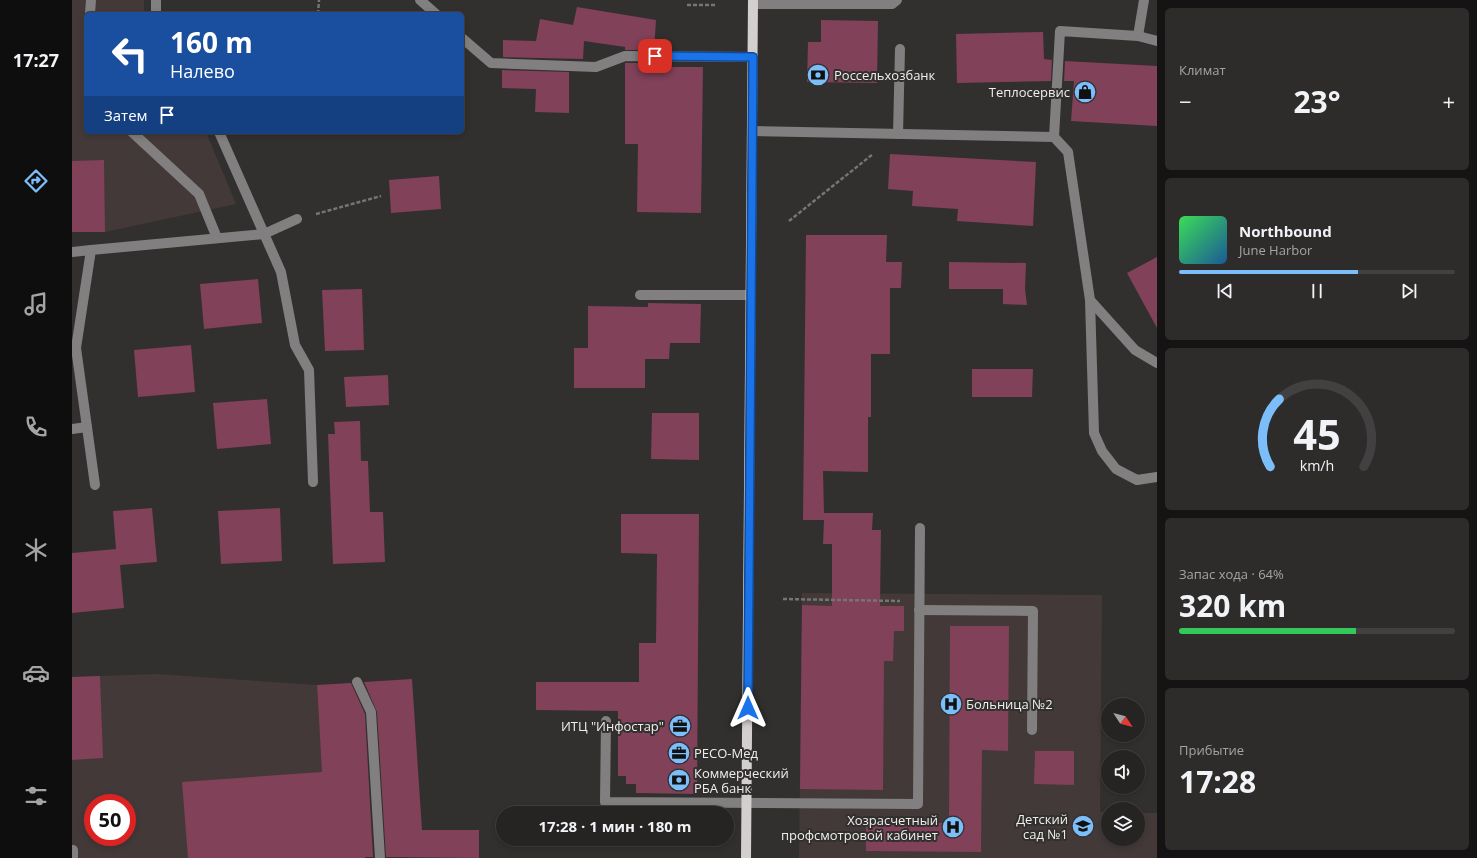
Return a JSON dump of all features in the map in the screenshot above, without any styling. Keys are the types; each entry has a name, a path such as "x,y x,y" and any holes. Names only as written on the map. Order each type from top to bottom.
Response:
{"main road":[{"path":"746,858 753,2"}],"street":[{"path":"90,0 90,12"},
{"path":"156,0 156,12"},
{"path":"420,0 434,12"},
{"path":"753,2 892,4 897,0"},
{"path":"1138,36 1144,0"},
{"path":"1054,137 1060,31 1138,36 1157,40"},
{"path":"464,40 491,63 596,67 625,56 753,57"},
{"path":"898,134 900,49"},
{"path":"752,131 1054,137 1068,152 1090,300 1094,432 1102,451 1116,469 1137,480 1157,477"},
{"path":"134,134 199,194 218,238"},
{"path":"220,134 281,272 295,345 309,370 313,482"},
{"path":"72,252 264,234 297,219"},
{"path":"91,250 76,348 96,485"},
{"path":"640,295 751,295"},
{"path":"1090,300 1135,350 1157,363"},
{"path":"72,429 87,427"},
{"path":"606,721 605,802 918,804 920,528"},
{"path":"919,606 1033,611 1032,730"},
{"path":"357,682 372,712 380,858"}],"path":[{"path":"318,12 319,0"},
{"path":"686,5 716,5"},
{"path":"789,221 898,134"},
{"path":"297,219 381,196"},
{"path":"783,599 919,606"}],"shaded area":[{"path":"72,0 144,0 144,12 84,12 84,134 207,134 236,204 105,232 72,232"},
{"name":"Больница №2","path":"802,593 1102,595 1101,846 1145,846 1145,813 1157,813 1157,858 799,858"},
{"path":"156,674 317,685 320,736 365,858 72,858 72,677"}],"building":[{"path":"577,7 656,20 654,50 625,50 625,47 584,41 583,59 503,57 503,40 536,41 540,19 573,25"},
{"path":"821,20 878,21 877,83 807,82 808,42 821,42"},
{"path":"1043,32 1044,59 1052,60 1051,81 957,83 956,34"},
{"path":"1065,61 1157,66 1157,126 1071,121 1074,81 1064,81"},
{"path":"625,63 653,63 653,67 703,67 701,213 637,212 638,144 625,144"},
{"path":"502,70 569,72 569,113 535,112 536,89 502,88"},
{"path":"890,154 1036,162 1033,226 957,221 958,209 912,206 913,191 888,189"},
{"path":"104,160 105,232 72,232 72,161"},
{"path":"439,176 441,209 391,213 389,180"},
{"path":"806,235 887,235 886,262 902,262 901,288 890,288 890,354 871,354 871,417 868,417 868,472 823,471 824,513 873,513 872,530 881,530 880,606 904,606 904,631 894,631 893,661 884,661 883,790 800,789 802,605 832,606 832,544 823,544 824,520 803,520"},
{"path":"1157,257 1157,328 1127,273"},
{"path":"949,262 1026,263 1025,289 1027,305 1003,304 1003,289 949,289"},
{"path":"258,279 262,323 204,329 200,284"},
{"path":"362,289 364,350 325,351 322,290"},
{"path":"648,303 701,304 700,343 670,343 669,359 645,359 645,388 574,388 574,348 588,348 588,306 648,307"},
{"path":"191,345 195,392 138,397 134,350"},
{"path":"972,369 1033,369 1032,397 972,397"},
{"path":"388,375 389,405 346,407 344,377"},
{"path":"267,399 271,444 217,449 213,403"},
{"path":"652,413 699,413 699,460 651,459"},
{"path":"360,421 361,461 368,461 370,512 383,512 385,562 333,564 328,434 335,434 334,422"},
{"path":"152,508 157,562 120,565 124,608 72,613 72,553 116,549 113,511"},
{"path":"280,508 282,561 221,564 218,511"},
{"path":"621,514 699,514 697,794 636,793 636,784 626,784 626,776 618,776 618,711 536,710 536,682 639,682 639,643 656,643 657,554 621,553"},
{"path":"950,626 1009,626 1008,751 982,750 981,852 866,851 866,822 949,823"},
{"path":"100,676 103,758 72,760 72,677"},
{"path":"412,679 422,830 479,830 479,858 386,857 377,712 364,682"},
{"path":"351,683 365,714 373,857 188,858 182,782 322,772 317,685"},
{"path":"1035,751 1074,751 1074,785 1034,784"}],"place":[{"name":"Россельхозбанк","path":"818,75"},
{"name":"Теплосервис","path":"1085,92"},
{"name":"Больница №2","path":"951,704"},
{"name":"ИТЦ \"Инфостар\"","path":"680,726"},
{"name":"РЕСО-Мед","path":"679,753"},
{"name":"Коммерческий РБА банк","path":"679,780"},
{"name":"Детский сад №1","path":"1083,826"},
{"name":"Хозрасчетный профсмотровой кабинет","path":"953,827"}],"route":[{"path":"655,56 753,57 748,708"}]}
